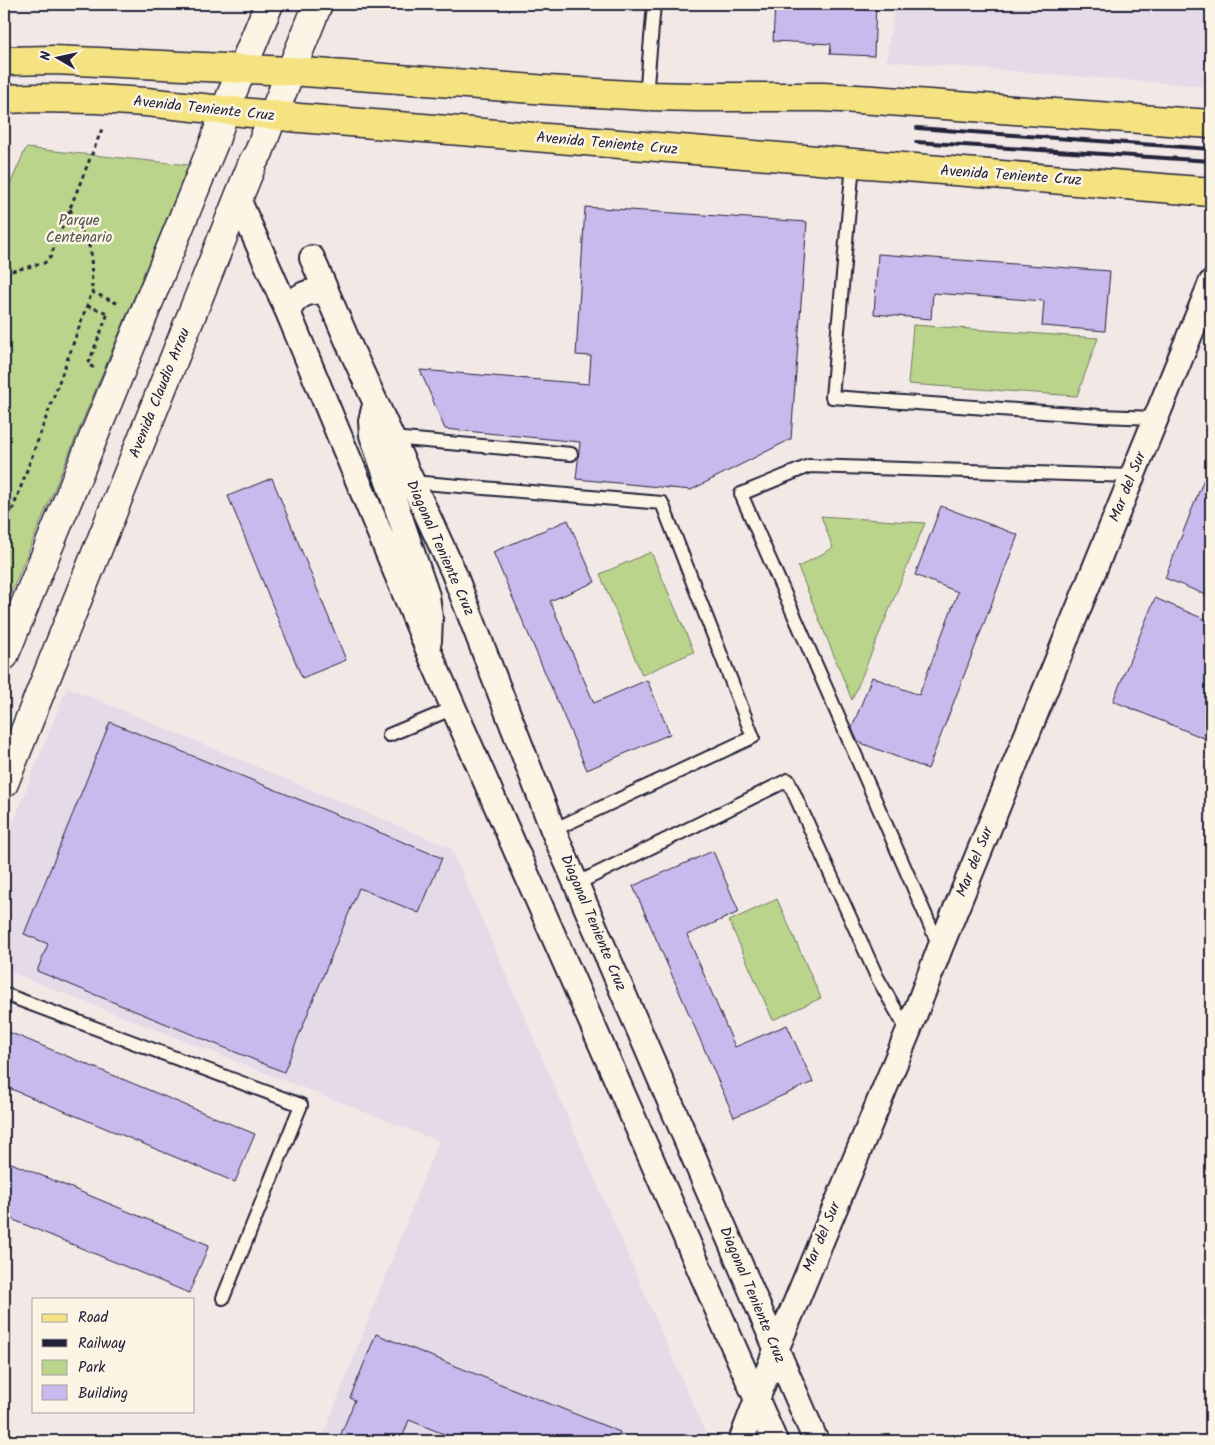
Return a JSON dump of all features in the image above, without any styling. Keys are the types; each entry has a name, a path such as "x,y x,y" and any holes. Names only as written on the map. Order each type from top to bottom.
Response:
{"main road":[{"path":"4,62 81,61 290,71 646,96 865,99 1211,124"},
{"name":"Avenida Teniente Cruz","path":"4,99 96,99 146,102 272,115 1211,192"}],"street":[{"path":"4,656 215,140 225,110 268,4"},
{"name":"Avenida Claudio Arrau","path":"4,783 238,198 259,152 272,115 318,4"},
{"name":"Diagonal Teniente Cruz","path":"238,198 288,312 428,652 775,1441"},
{"name":"Diagonal Teniente Cruz","path":"312,258 375,402 453,572 553,830 816,1441"},
{"name":"Mar del Sur","path":"741,1441 776,1350 908,1032 940,948 1211,283"},
{"path":"288,312 296,298 303,294 319,291 327,293"},
{"name":"Diagonal Teniente Cruz","path":"375,402 371,421 372,435 427,596 430,618 428,652"}],"lane":[{"path":"646,96 654,4"},
{"path":"852,164 832,397 1100,416 1156,418"},
{"path":"392,438 571,454"},
{"path":"940,948 741,494 810,466 1133,476"},
{"path":"412,482 662,503 752,736 553,830"},
{"path":"390,735 454,708"},
{"path":"576,884 788,780 877,977 908,1032"},
{"path":"4,994 301,1105 223,1298"}],"path":[{"path":"4,272 44,263 49,260 102,129 111,129"},
{"path":"4,533 92,292 90,250 70,209"},
{"path":"92,292 118,304"},
{"path":"87,306 108,312 88,365 93,367 97,360"}],"shaded area":[{"path":"895,4 1211,4 1211,87 886,61"},
{"path":"67,687 451,848 709,1441 321,1441 438,1141 4,970 4,845"}],"green space":[{"name":"Parque Centenario","path":"26,148 189,165 4,610 4,198"},
{"path":"913,325 1098,338 1077,396 908,384"},
{"path":"821,516 925,523 852,700 798,567 833,548"},
{"path":"651,552 694,652 642,675 600,574"},
{"path":"777,899 821,998 773,1020 729,921"}],"building":[{"path":"775,4 876,4 874,56 830,54 831,44 773,41"},
{"path":"585,207 807,222 791,439 691,490 576,479 580,442 445,429 420,370 589,384 591,356 576,355"},
{"path":"878,254 1110,271 1105,331 1042,326 1044,301 933,293 931,319 874,314"},
{"path":"1211,461 1211,597 1165,578"},
{"path":"272,478 346,660 302,678 228,496"},
{"path":"941,506 1018,535 928,769 848,738 872,677 919,695 958,592 915,575"},
{"path":"568,520 595,582 550,601 594,703 647,680 670,734 587,770 493,552"},
{"path":"1155,598 1211,622 1211,741 1113,701"},
{"path":"110,722 442,858 419,913 359,888 284,1072 37,971 48,944 24,934"},
{"path":"713,851 739,912 687,935 735,1047 787,1025 813,1082 734,1117 633,886"},
{"path":"4,1030 255,1134 235,1182 4,1086"},
{"path":"4,1160 209,1245 189,1293 4,1216"},
{"path":"376,1334 620,1432 617,1441 461,1441 409,1420 401,1441 338,1441 355,1400 350,1398"}],"railway":[{"path":"917,128 1211,149"},
{"path":"916,142 1211,161"}]}
